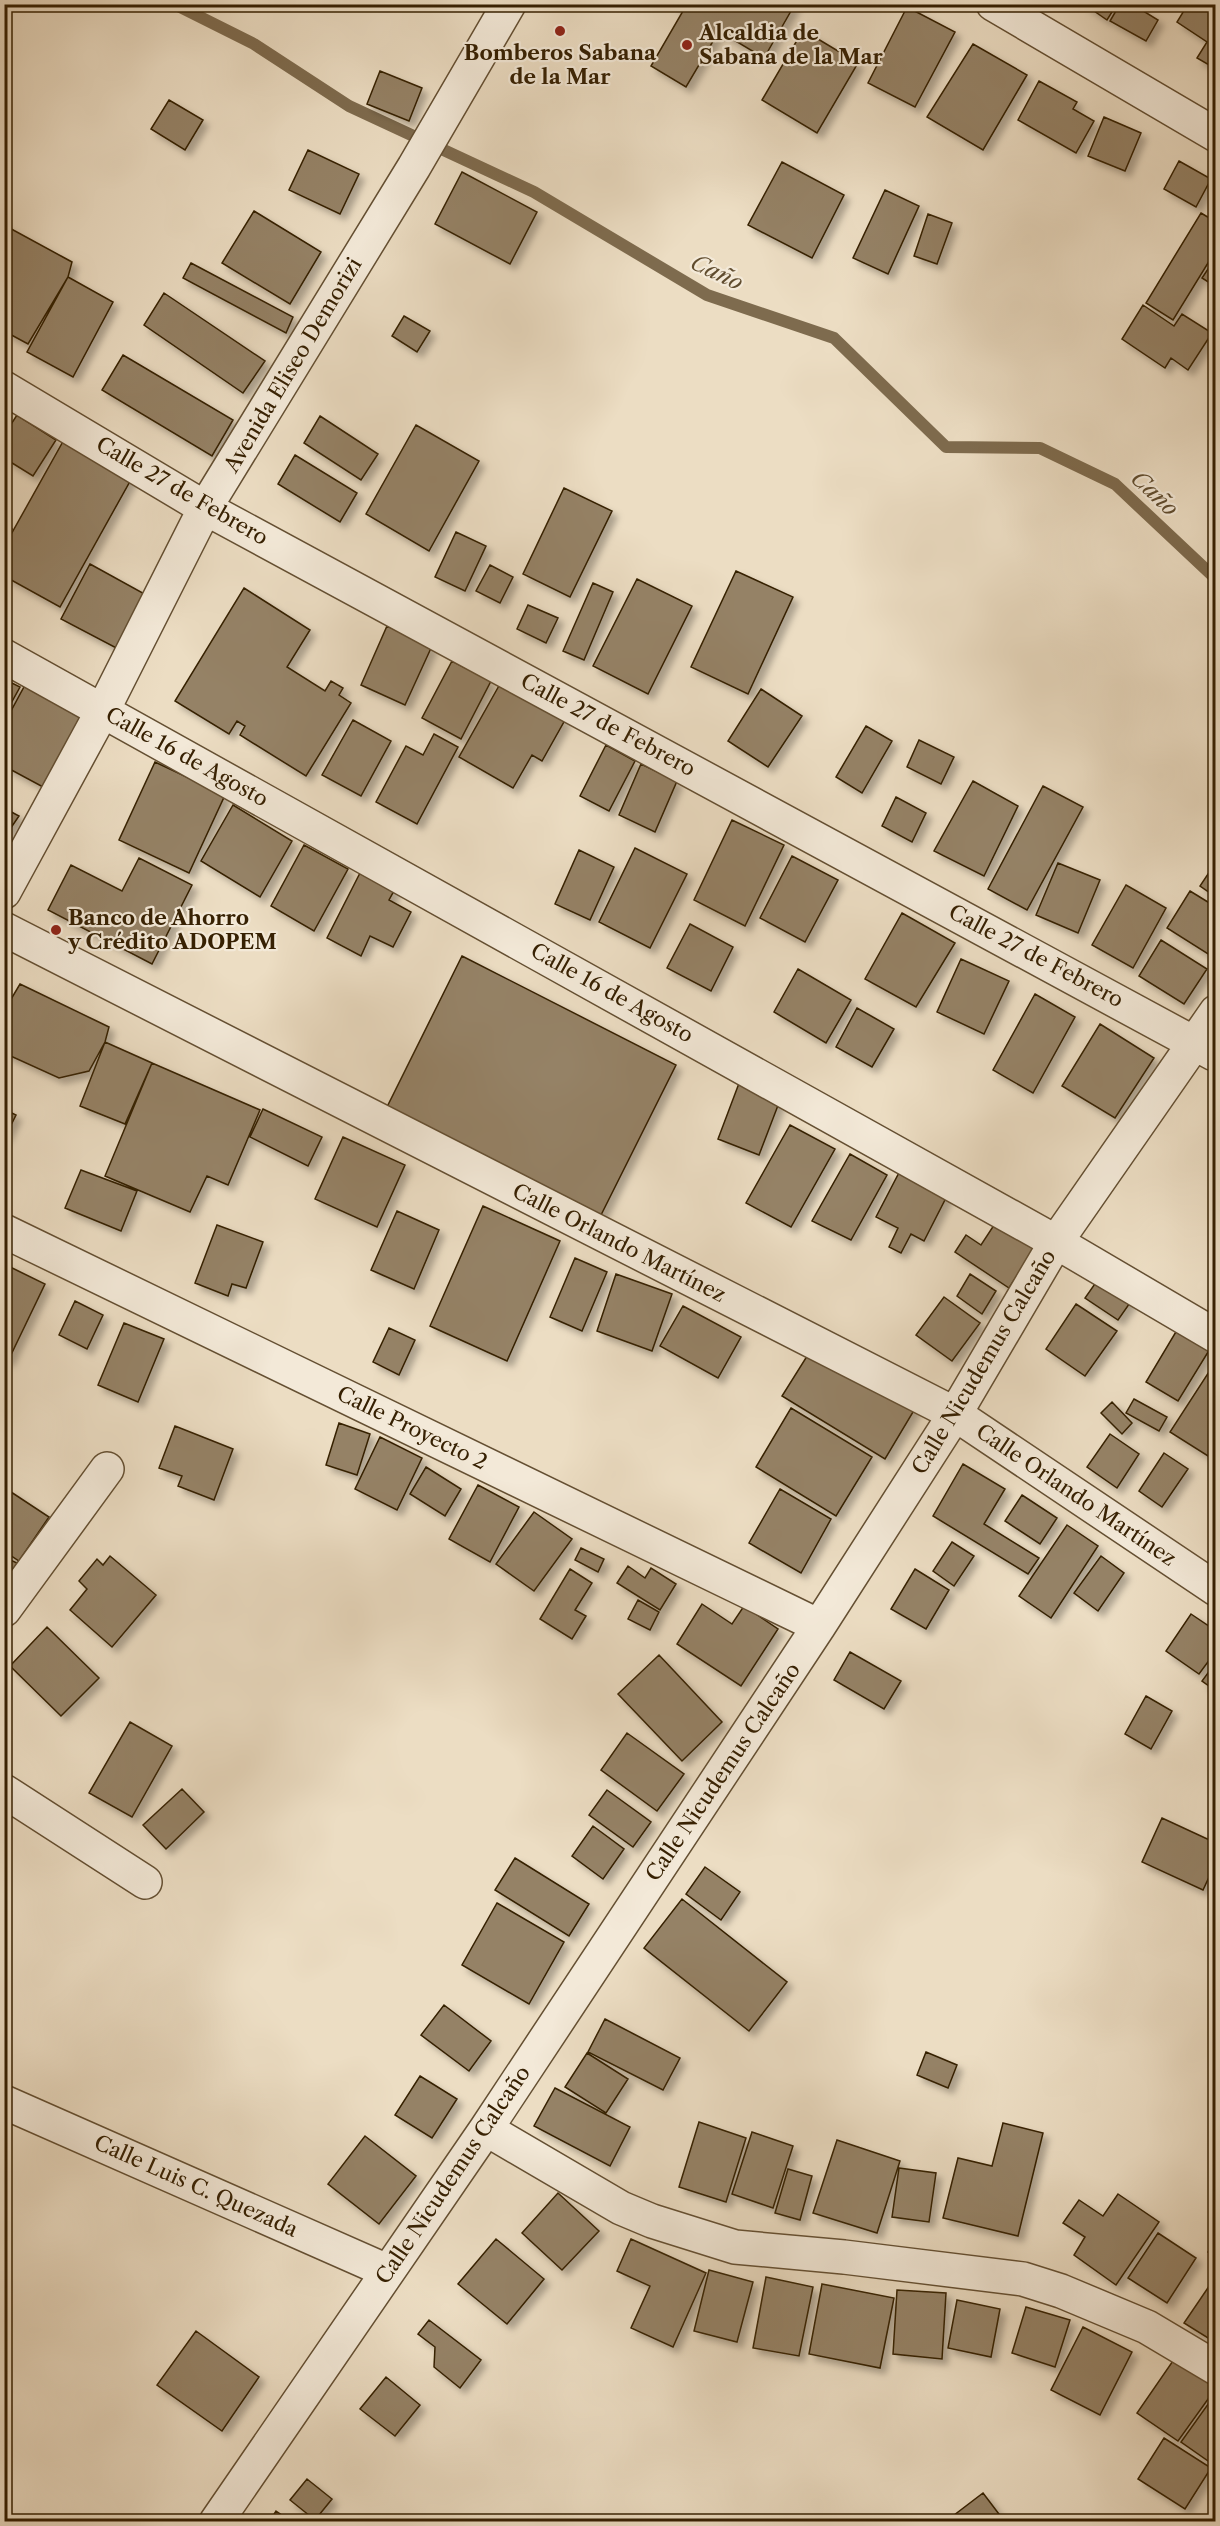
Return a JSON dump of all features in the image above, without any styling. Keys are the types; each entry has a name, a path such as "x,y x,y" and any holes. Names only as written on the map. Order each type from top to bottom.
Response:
{"street":[{"name":"Avenida Eliseo Demorizi","path":"4,892 103,710 206,508 414,167 509,4"},
{"path":"993,4 1215,135"},
{"name":"Calle 27 de Febrero","path":"4,388 206,508 1206,1049"},
{"name":"Calle 16 de Agosto","path":"4,656 1056,1242 1215,1336"},
{"name":"Calle Orlando Martínez","path":"4,929 955,1414 1215,1589"},
{"name":"Calle Nicudemus Calcaño","path":"216,2522 486,2129 819,1626 955,1414 1056,1242 1206,1049 1215,1012"},
{"name":"Calle Proyecto 2","path":"4,1231 819,1626"},
{"path":"4,1610 107,1469"},
{"path":"4,1791 145,1882"},
{"name":"Calle Luis C. Quezada","path":"4,2102 387,2271"},
{"path":"486,2129 621,2208 652,2221 735,2247 844,2257 1023,2279 1060,2291 1147,2327 1215,2368"}],"building":[{"name":"Alcaldia de Sabana de la Mar","path":"672,4 795,4 764,58 719,31 686,87 651,66 683,11"},
{"path":"1084,4 1117,4 1107,20"},
{"path":"1120,4 1132,4 1158,20 1146,41 1110,21"},
{"path":"1188,4 1216,4 1216,69 1197,58 1207,42 1177,22"},
{"path":"907,7 955,32 915,107 868,83"},
{"path":"803,30 858,63 817,133 762,100"},
{"path":"973,44 1027,75 983,150 927,117"},
{"path":"380,71 422,88 409,121 367,104"},
{"path":"1039,81 1077,102 1073,109 1094,121 1076,153 1018,120"},
{"path":"169,100 203,120 185,150 151,129"},
{"path":"1104,117 1141,133 1125,171 1088,156"},
{"path":"308,150 359,174 340,214 289,190"},
{"path":"1179,161 1211,179 1196,207 1164,189"},
{"path":"782,162 844,195 812,258 748,225"},
{"path":"462,172 537,212 510,264 435,224"},
{"path":"885,190 919,206 888,274 853,258"},
{"path":"254,211 321,252 290,304 222,263"},
{"path":"1201,213 1216,222 1216,250 1173,320 1146,303"},
{"path":"928,214 952,223 937,264 914,256"},
{"path":"4,225 72,262 68,277 28,344 4,331"},
{"path":"1216,257 1216,287 1202,278"},
{"path":"191,263 293,317 286,333 183,278"},
{"path":"68,277 113,302 73,377 27,352"},
{"path":"164,293 265,361 243,393 144,325"},
{"path":"1143,305 1174,326 1182,314 1212,333 1188,370 1171,358 1165,368 1122,339"},
{"path":"404,316 430,331 417,352 392,336"},
{"path":"123,355 233,420 212,456 102,390"},
{"path":"17,415 56,440 33,476 4,458 4,435"},
{"path":"320,416 378,454 361,480 304,443"},
{"path":"416,425 479,461 429,551 366,514"},
{"path":"70,429 138,467 60,607 4,576 4,547"},
{"path":"295,455 357,493 340,522 278,484"},
{"path":"564,488 612,511 570,597 523,574"},
{"path":"4,525 12,529 4,543"},
{"path":"456,532 486,546 465,591 435,577"},
{"path":"90,564 150,597 122,651 61,619"},
{"path":"490,565 513,577 500,603 476,591"},
{"path":"736,571 793,597 748,694 691,667"},
{"path":"637,579 692,606 648,694 593,666"},
{"path":"593,583 613,592 584,660 563,651"},
{"path":"244,588 310,630 287,667 325,691 331,681 343,688 339,695 351,703 306,776 240,735 245,726 237,721 229,734 175,701"},
{"path":"528,605 558,618 546,643 517,629"},
{"path":"387,626 432,646 405,705 361,685"},
{"path":"452,661 491,681 461,739 422,718"},
{"path":"4,679 20,687 4,716"},
{"path":"500,684 565,720 542,761 532,755 513,788 459,757"},
{"path":"25,685 81,716 43,787 4,766 4,724"},
{"path":"761,689 802,716 768,767 728,741"},
{"path":"353,720 391,741 361,796 322,775"},
{"path":"866,726 892,741 862,793 836,777"},
{"path":"434,734 458,747 417,824 376,802 406,746 423,755"},
{"path":"919,740 954,757 941,784 907,767"},
{"path":"606,745 635,761 609,811 580,796"},
{"path":"155,762 225,795 189,873 119,840"},
{"path":"641,764 677,781 655,832 619,815"},
{"path":"973,781 1018,806 984,876 934,851"},
{"path":"1043,786 1083,807 1027,910 988,889"},
{"path":"896,797 926,813 912,842 882,826"},
{"path":"233,805 292,841 260,897 201,861"},
{"path":"4,808 19,816 4,838"},
{"path":"732,820 784,845 745,926 694,900"},
{"path":"304,845 348,869 314,931 271,906"},
{"path":"635,848 687,874 650,948 599,922"},
{"path":"579,850 614,867 590,920 555,904"},
{"path":"792,856 838,880 805,942 760,918"},
{"path":"139,858 192,885 152,964 48,910 71,865 122,891"},
{"path":"1216,862 1216,897 1200,886"},
{"path":"1058,863 1100,880 1078,933 1036,915"},
{"path":"361,871 395,889 389,900 411,912 393,947 370,936 361,956 327,938"},
{"path":"1126,885 1166,908 1133,968 1092,945"},
{"path":"1190,891 1216,907 1216,959 1167,928"},
{"path":"902,913 955,943 916,1007 865,979"},
{"path":"690,924 733,947 711,991 667,968"},
{"path":"1161,940 1207,969 1184,1004 1139,976"},
{"path":"462,956 676,1065 600,1217 386,1109"},
{"path":"961,959 1009,981 984,1034 937,1012"},
{"path":"798,969 851,1000 826,1043 774,1012"},
{"path":"20,984 109,1027 105,1042 89,1071 59,1078 4,1053 4,1011"},
{"path":"1035,994 1075,1017 1033,1093 993,1070"},
{"path":"857,1008 894,1029 872,1067 836,1047"},
{"path":"1100,1024 1154,1058 1115,1118 1062,1086"},
{"path":"105,1042 152,1063 125,1124 80,1106"},
{"path":"152,1063 260,1110 228,1185 207,1176 190,1212 105,1176"},
{"path":"741,1078 782,1095 759,1155 718,1139"},
{"path":"4,1109 16,1115 4,1139"},
{"path":"263,1109 322,1137 308,1166 250,1137"},
{"path":"790,1125 835,1149 791,1227 746,1203"},
{"path":"343,1137 405,1165 377,1227 315,1199"},
{"path":"850,1154 887,1175 851,1240 812,1221"},
{"path":"903,1165 950,1190 924,1241 911,1234 901,1253 889,1247 898,1228 876,1217"},
{"path":"81,1170 137,1191 121,1231 65,1208"},
{"path":"483,1206 560,1241 507,1361 430,1326"},
{"path":"397,1211 439,1230 414,1289 371,1270"},
{"path":"998,1219 1037,1245 1009,1288 955,1252 966,1235 981,1245"},
{"path":"217,1225 263,1242 246,1288 232,1284 228,1296 195,1283"},
{"path":"575,1258 607,1272 582,1331 550,1317"},
{"path":"4,1264 45,1284 8,1361 4,1359"},
{"path":"616,1274 672,1294 652,1351 597,1331"},
{"path":"970,1274 996,1291 982,1314 957,1296"},
{"path":"1099,1278 1132,1300 1118,1320 1085,1298"},
{"path":"944,1297 980,1323 952,1361 916,1335"},
{"path":"75,1301 103,1315 87,1349 59,1335"},
{"path":"1076,1304 1117,1331 1085,1376 1046,1349"},
{"path":"683,1306 741,1337 718,1378 660,1346"},
{"path":"124,1323 164,1339 138,1402 98,1385"},
{"path":"1180,1325 1213,1344 1178,1401 1146,1382"},
{"path":"389,1328 415,1340 399,1375 373,1362"},
{"path":"814,1345 916,1407 885,1459 782,1396"},
{"path":"1216,1361 1216,1444 1208,1456 1170,1432"},
{"path":"1134,1399 1167,1417 1159,1431 1126,1413"},
{"path":"1112,1402 1132,1423 1122,1434 1101,1413"},
{"path":"791,1408 872,1457 836,1516 756,1467"},
{"path":"339,1423 370,1434 357,1475 326,1465"},
{"path":"175,1426 233,1449 214,1500 178,1486 182,1476 159,1468"},
{"path":"1110,1434 1139,1454 1117,1488 1087,1467"},
{"path":"380,1437 422,1458 397,1510 355,1489"},
{"path":"1164,1453 1188,1469 1162,1507 1139,1491"},
{"path":"963,1464 1005,1489 984,1524 1039,1558 1028,1574 933,1516"},
{"path":"426,1467 461,1489 445,1516 410,1494"},
{"path":"478,1485 519,1507 490,1562 449,1539"},
{"path":"780,1489 831,1519 801,1573 749,1543"},
{"path":"8,1490 49,1517 19,1561 4,1551 4,1495"},
{"path":"1022,1495 1057,1518 1040,1544 1005,1521"},
{"path":"534,1512 572,1539 534,1591 496,1564"},
{"path":"1067,1525 1098,1546 1051,1618 1019,1596"},
{"path":"952,1542 974,1556 954,1586 933,1571"},
{"path":"581,1548 604,1559 598,1572 575,1560"},
{"path":"110,1556 156,1595 112,1647 70,1610 87,1589 79,1581 97,1559 103,1565"},
{"path":"1101,1556 1124,1573 1098,1611 1074,1593"},
{"path":"4,1557 17,1563 4,1589"},
{"path":"628,1566 645,1578 651,1568 676,1584 660,1610 617,1583"},
{"path":"570,1569 592,1583 575,1610 586,1616 572,1639 540,1619"},
{"path":"915,1569 949,1590 926,1629 891,1609"},
{"path":"638,1600 659,1612 650,1630 628,1619"},
{"path":"702,1604 732,1624 744,1606 778,1629 741,1686 677,1644"},
{"path":"1191,1614 1216,1631 1216,1651 1199,1674 1166,1651"},
{"path":"47,1627 99,1678 61,1716 10,1666"},
{"path":"850,1652 901,1681 884,1709 834,1680"},
{"path":"659,1655 722,1722 682,1761 618,1694"},
{"path":"1216,1662 1216,1691 1202,1681"},
{"path":"1146,1696 1172,1711 1151,1749 1125,1734"},
{"path":"130,1722 172,1746 132,1817 89,1793"},
{"path":"627,1733 684,1774 657,1811 601,1770"},
{"path":"182,1789 204,1812 166,1849 143,1825"},
{"path":"607,1790 651,1822 633,1847 589,1815"},
{"path":"1162,1818 1216,1843 1216,1862 1203,1890 1142,1862"},
{"path":"593,1826 624,1849 603,1879 572,1856"},
{"path":"515,1858 589,1904 569,1936 495,1890"},
{"path":"705,1867 740,1892 721,1920 686,1894"},
{"path":"682,1899 787,1982 749,2031 644,1948"},
{"path":"497,1903 564,1942 529,2004 462,1965"},
{"path":"444,2005 491,2041 469,2071 421,2035"},
{"path":"605,2019 680,2058 663,2090 588,2052"},
{"path":"926,2052 957,2065 948,2088 917,2075"},
{"path":"587,2053 628,2079 606,2113 565,2087"},
{"path":"420,2076 457,2099 432,2138 395,2115"},
{"path":"555,2088 630,2127 610,2166 534,2126"},
{"path":"699,2122 746,2138 726,2202 679,2187"},
{"path":"1003,2123 1043,2133 1018,2236 943,2218 958,2158 992,2166"},
{"path":"752,2132 793,2146 773,2208 732,2194"},
{"path":"365,2136 416,2176 379,2224 328,2184"},
{"path":"837,2140 900,2161 877,2233 813,2213"},
{"path":"899,2168 936,2173 929,2222 892,2217"},
{"path":"788,2169 812,2176 800,2220 775,2213"},
{"path":"558,2193 599,2231 562,2270 522,2233"},
{"path":"1118,2194 1159,2222 1116,2285 1074,2255 1085,2237 1063,2223 1079,2200 1103,2216"},
{"path":"1158,2233 1196,2258 1167,2303 1128,2278"},
{"path":"496,2239 544,2279 507,2324 458,2284"},
{"path":"631,2239 706,2273 673,2347 631,2328 650,2286 617,2271"},
{"path":"1216,2240 1216,2257 1208,2252"},
{"path":"709,2270 753,2282 737,2342 694,2331"},
{"path":"1216,2276 1216,2343 1184,2323"},
{"path":"766,2277 813,2287 799,2356 753,2348"},
{"path":"822,2284 894,2298 880,2368 809,2354"},
{"path":"897,2290 946,2293 942,2359 893,2354"},
{"path":"957,2300 1000,2309 991,2357 948,2348"},
{"path":"1026,2307 1070,2320 1055,2367 1012,2353"},
{"path":"429,2320 481,2360 460,2388 434,2367 435,2347 418,2334"},
{"path":"1083,2327 1132,2352 1100,2415 1051,2390"},
{"path":"196,2331 259,2377 222,2431 157,2385"},
{"path":"1177,2355 1216,2382 1216,2388 1178,2441 1137,2413"},
{"path":"386,2377 420,2405 395,2436 360,2409"},
{"path":"1216,2393 1216,2456 1211,2463 1181,2442"},
{"path":"1164,2438 1211,2468 1185,2509 1138,2479"},
{"path":"307,2479 332,2499 315,2520 290,2500"},
{"path":"983,2493 1005,2522 945,2522"},
{"path":"276,2511 292,2522 269,2522"}],"waterway":[{"name":"Caño","path":"174,4 254,44 349,106 534,192 707,295 834,338 946,447 1040,448 1115,484 1216,579"}],"place":[{"name":"Bomberos Sabana de la Mar","path":"560,31"},
{"name":"Alcaldia de Sabana de la Mar","path":"687,45"},
{"name":"Banco de Ahorro y Crédito ADOPEM","path":"56,930"}]}
